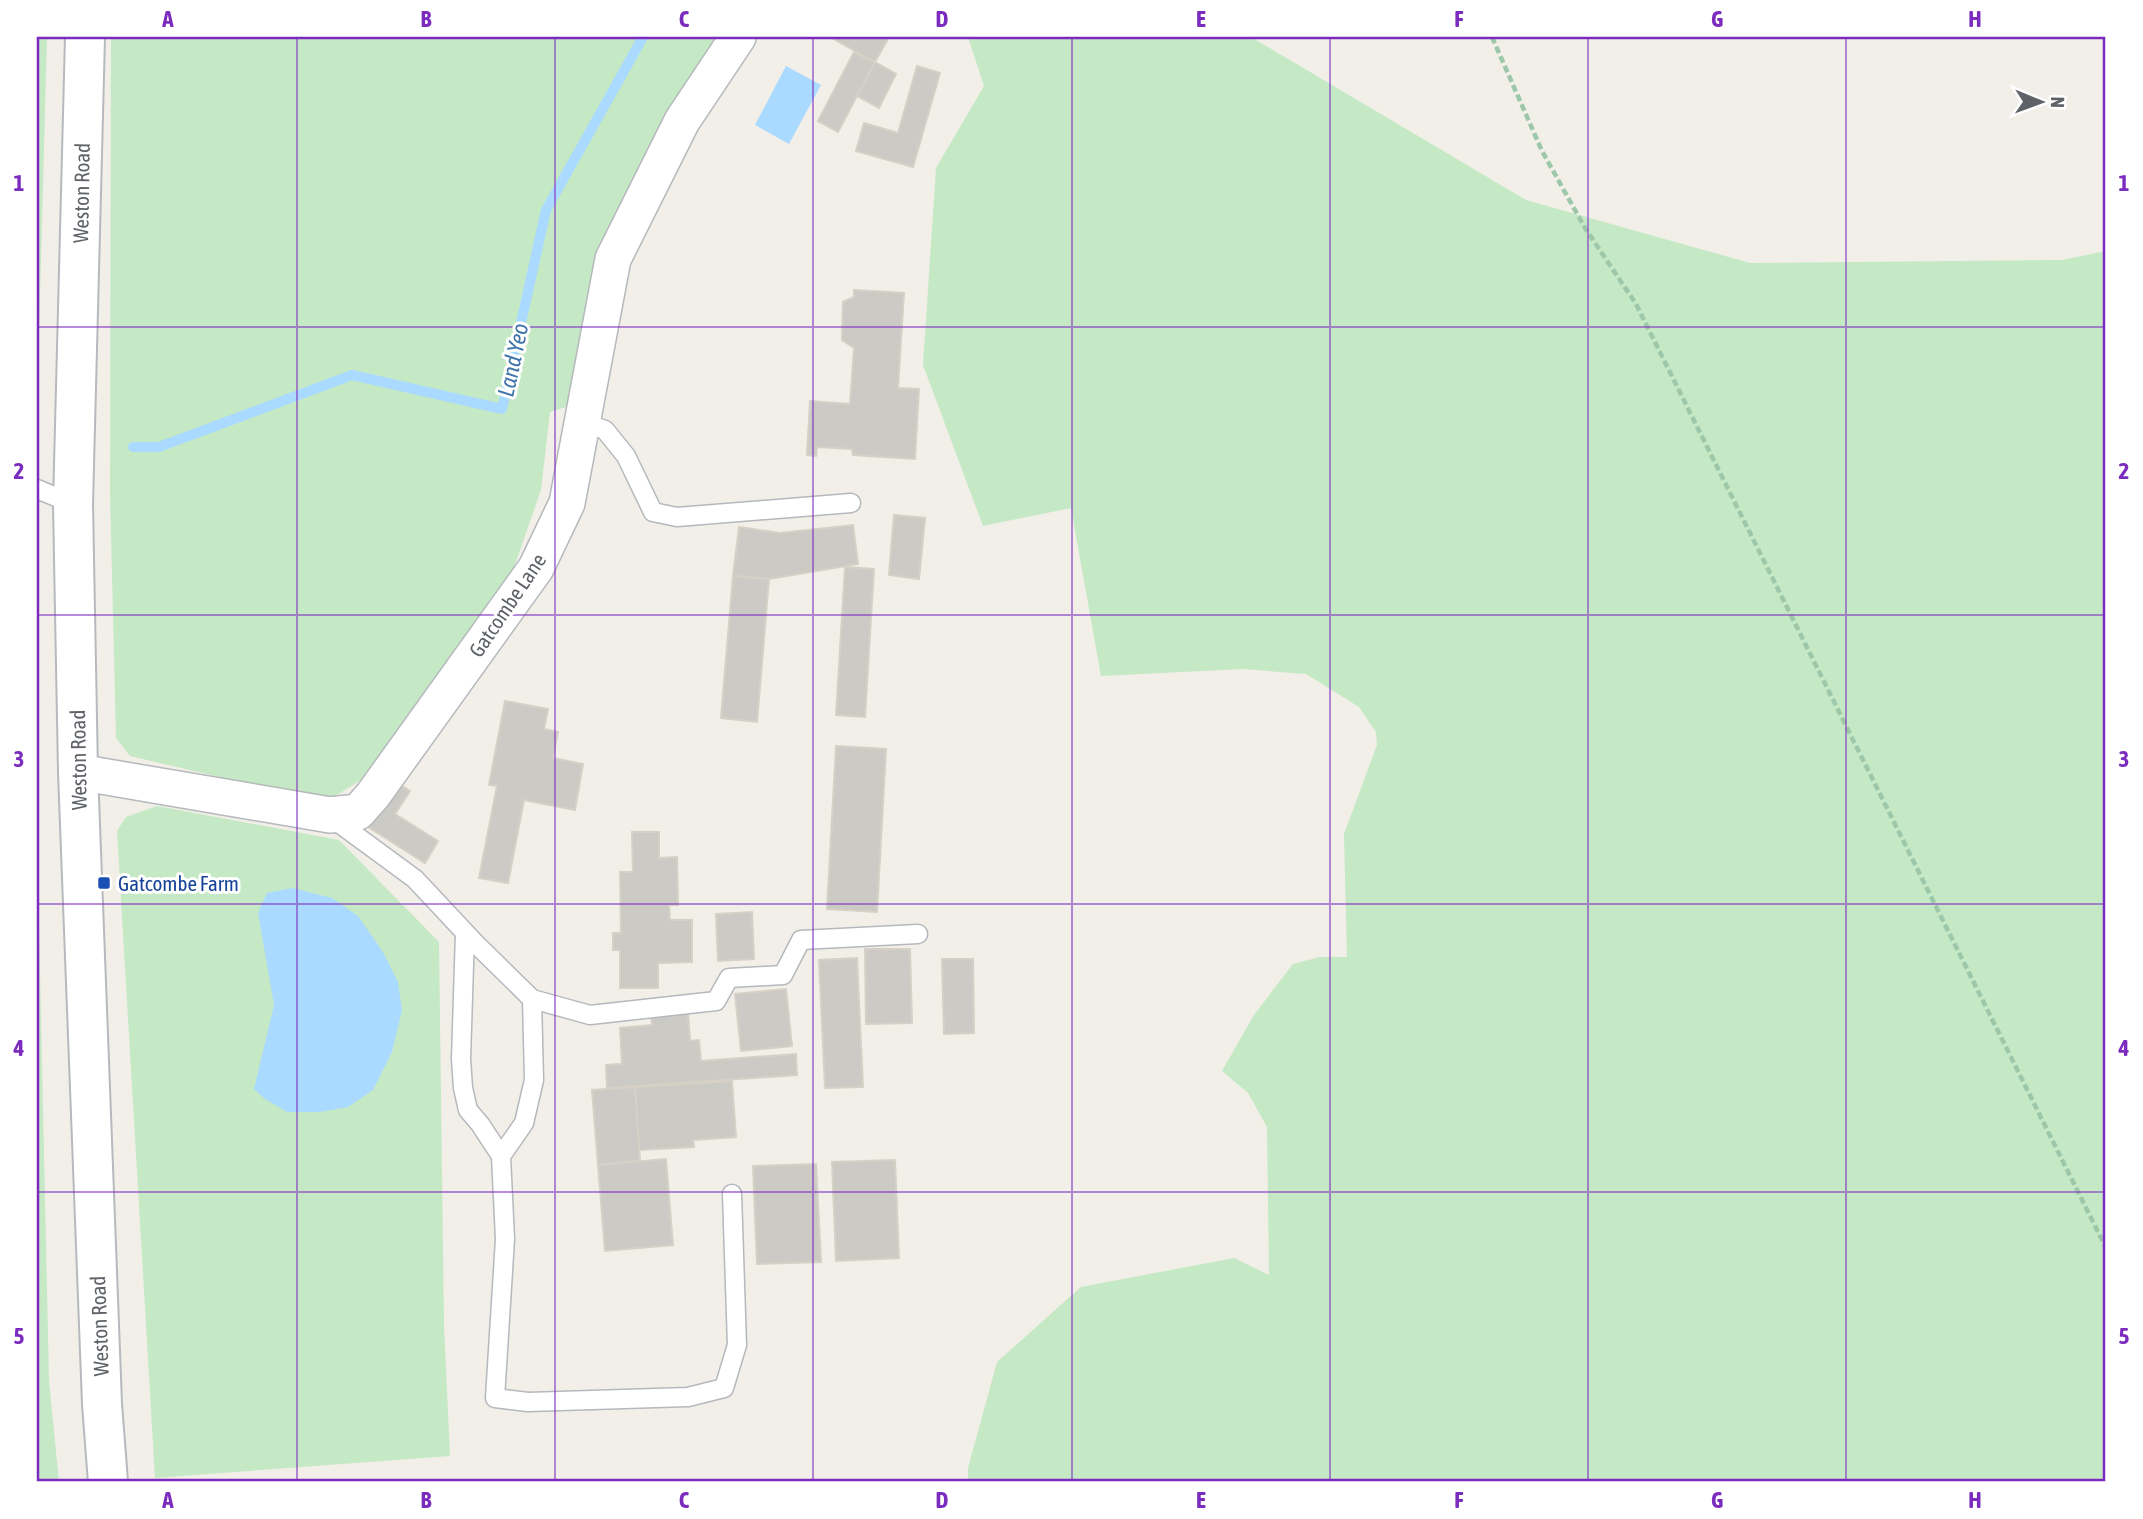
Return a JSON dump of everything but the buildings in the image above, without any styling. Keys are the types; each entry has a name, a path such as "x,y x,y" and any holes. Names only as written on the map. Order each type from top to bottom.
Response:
{"street":[{"name":"Weston Road","path":"85,37 73,504 78,772 102,1404 108,1482"},
{"name":"Gatcombe Lane","path":"78,772 330,816 358,811 373,795 536,568 567,503 613,259 682,121 738,37"}],"lane":[{"path":"583,422 606,430 626,456 653,512 677,517 851,503"},
{"path":"37,489 73,504"},
{"path":"330,816 415,879 532,999 590,1015 716,1001 729,978 783,975 800,940 918,934"},
{"path":"465,933 461,1059 463,1088 468,1110 501,1156 505,1239 495,1398 528,1402 688,1397 723,1388 737,1345 732,1194"},
{"path":"501,1156 524,1123 534,1080 532,999"}],"path":[{"path":"1492,37 1542,151 1586,228 1636,304 2106,1248"}],"green space":[{"path":"37,37 47,37 37,406"},
{"path":"111,37 752,37 656,195 572,405 550,412 541,490 513,570 366,777 332,798 310,798 130,756 116,738 110,492"},
{"path":"968,37 1254,37 1526,200 1750,263 2062,260 2106,251 2106,1482 968,1482 968,1468 997,1362 1081,1287 1234,1258 1269,1275 1267,1127 1248,1093 1222,1071 1254,1015 1293,964 1320,957 1347,957 1344,834 1377,745 1376,732 1359,707 1306,674 1243,669 1101,676 1071,508 983,526 923,365 936,168 984,86"},
{"path":"157,806 339,840 439,942 444,1326 450,1456 155,1478 117,831 126,817"},
{"path":"37,836 49,1381 59,1482 37,1482"}],"water":[{"path":"786,66 821,85 789,144 755,125"},
{"path":"292,888 332,898 358,916 383,952 398,982 402,1010 392,1052 373,1090 348,1107 320,1112 287,1112 254,1089 274,1005 258,913 267,893"}],"waterway":[{"name":"Land Yeo","path":"133,447 159,447 352,375 502,409 546,210 643,37"}],"place":[{"name":"Gatcombe Farm","path":"104,883"}]}
